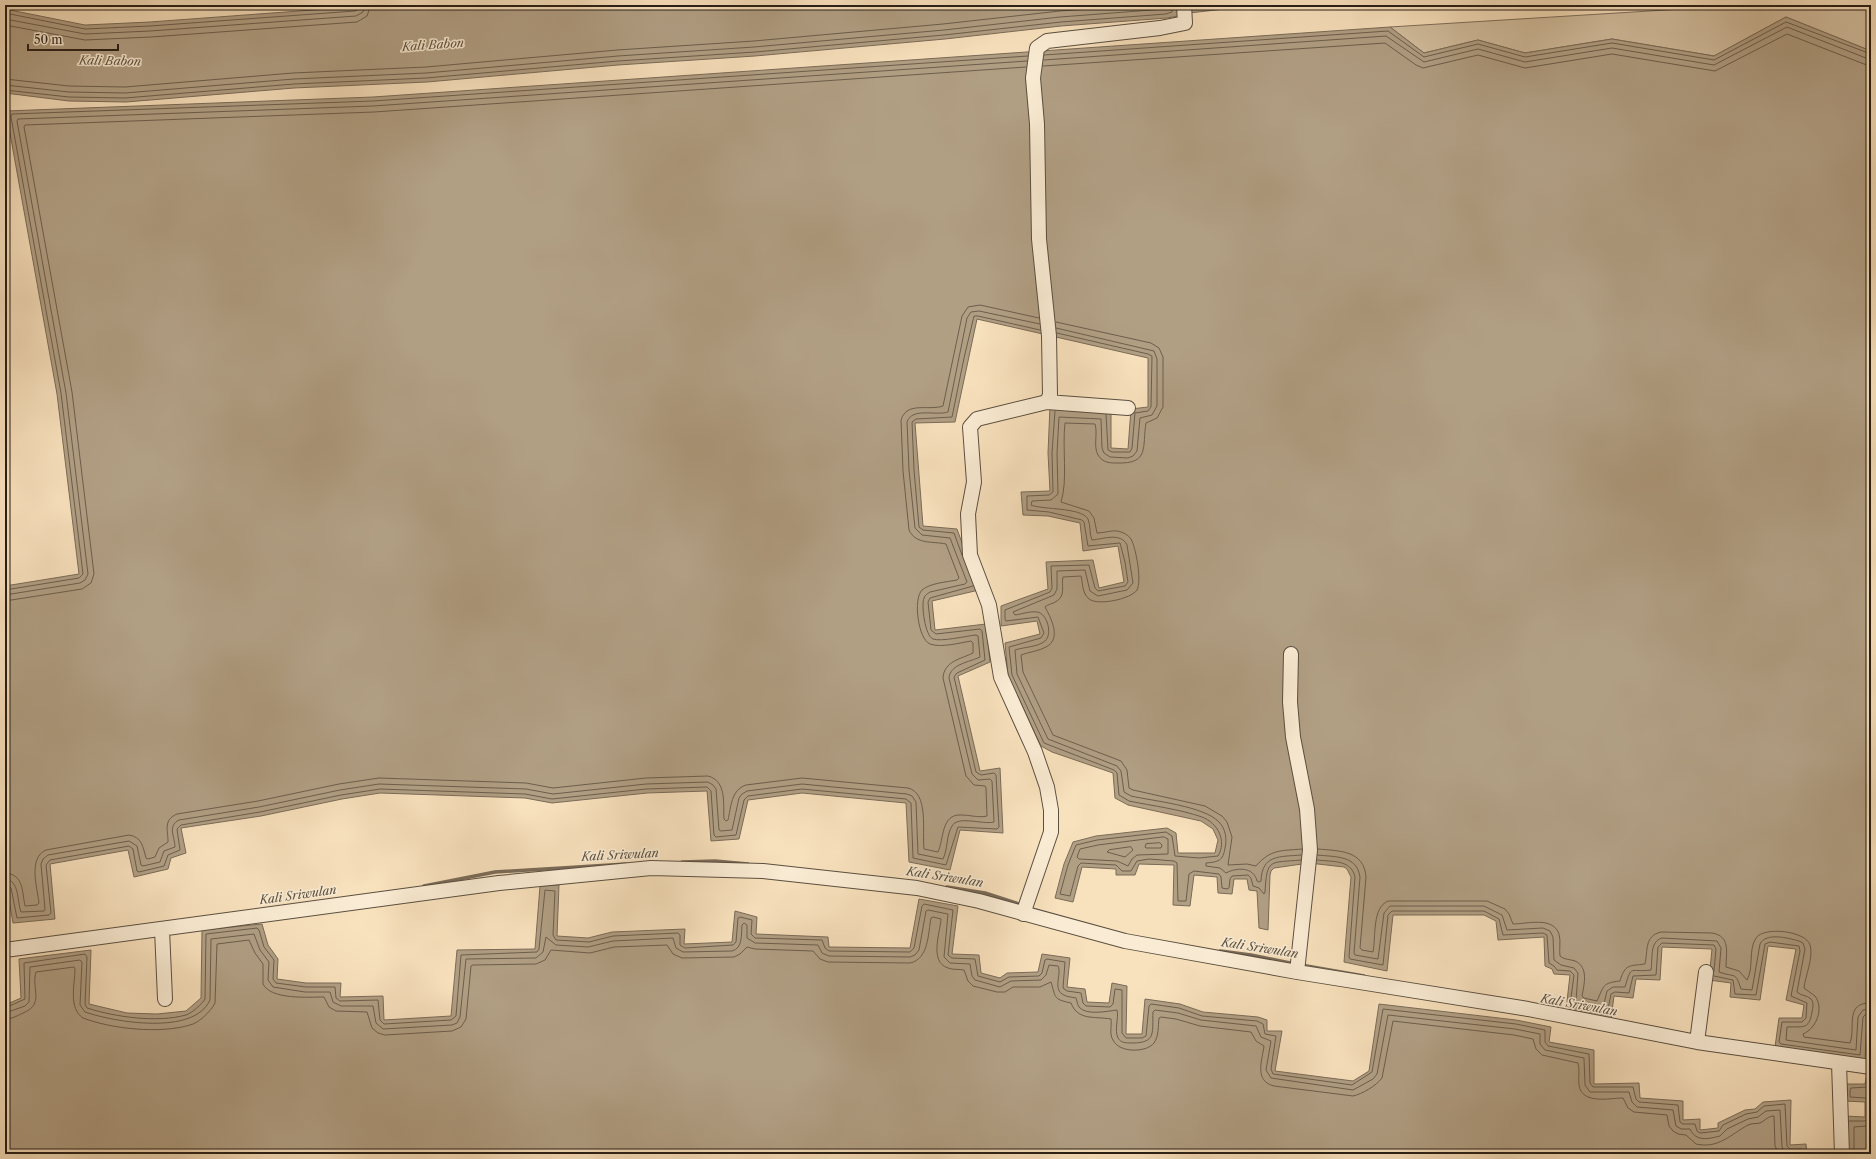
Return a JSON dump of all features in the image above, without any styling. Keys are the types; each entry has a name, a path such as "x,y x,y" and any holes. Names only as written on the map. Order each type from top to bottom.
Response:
{"street":[{"path":"1047,402 1050,395 1049,336 1039,239 1037,124 1034,78 1037,48 1047,41 1160,28 1185,23 1184,10"},
{"path":"1023,914 1051,832 1051,810 1047,787 1035,752 1001,677 989,605 970,555 968,514 974,482 970,427 971,424 977,419 1047,402 1128,408"},
{"path":"1291,654 1290,702 1293,730 1307,809 1310,850 1297,972"},
{"path":"5,950 499,883 651,868 763,871 916,888 979,901 1125,941 1297,972 1528,1009 1697,1042 1871,1067"},
{"path":"162,929 165,999"},
{"path":"1697,1042 1706,972"},
{"path":"1839,1063 1842,1154"}],"shaded area":[{"path":"1747,5 1871,5 1871,51 1786,17 1714,56 1612,39 1525,53 1478,40 1424,53 1390,27"}],"water":[{"name":"Kali Babon","path":"381,5 1176,5 1178,16 755,56 618,65 427,82 294,88 126,102 69,101 5,93 5,9 85,25 150,22"},
{"path":"1188,5 1260,5 1189,13"},
{"path":"1786,17 1871,51 1871,1018 1867,1018 1865,1060 1775,1047 1779,1018 1802,1018 1804,1005 1786,1000 1796,949 1768,946 1760,1000 1730,997 1731,983 1709,980 1712,949 1662,947 1660,980 1636,979 1633,998 1614,996 1611,1019 1566,1010 1570,975 1554,974 1552,969 1545,966 1544,937 1498,940 1496,921 1484,915 1393,915 1387,971 1344,962 1351,877 1347,869 1344,867 1309,863 1274,868 1270,875 1268,930 1259,928 1257,891 1249,890 1247,879 1234,879 1232,894 1218,893 1217,877 1194,875 1190,906 1173,905 1174,865 1139,864 1135,875 1116,875 1116,869 1082,867 1073,902 1055,898 1064,864 1073,842 1096,836 1167,828 1176,833 1178,853 1215,853 1218,840 1213,829 1201,821 1128,805 1115,798 1113,773 1052,752 1041,746 1008,676 1005,643 1040,634 1037,621 1001,626 1001,606 1048,589 1046,562 1093,560 1099,588 1124,582 1118,546 1083,551 1080,523 1048,516 1023,515 1021,492 1050,491 1048,453 1050,406 1111,410 1111,448 1128,449 1131,409 1148,407 1148,358 977,319 955,422 915,423 923,526 957,529 979,590 932,601 935,630 986,624 990,662 958,676 980,771 1000,768 1003,833 960,830 950,870 909,862 906,803 802,793 748,800 739,839 711,841 707,791 647,793 552,803 525,798 380,793 342,799 261,816 181,828 186,853 171,858 168,869 134,877 128,850 50,864 55,919 13,923 5,878 5,586 79,574 57,394 6,111 373,97 1390,27 1424,53 1478,40 1525,53 1612,39 1714,56"},
{"path":"559,885 557,936 588,938 612,932 685,929 684,944 732,942 735,911 757,917 756,934 828,937 829,947 910,948 919,899 958,906 952,954 979,955 981,973 1000,978 1007,973 1038,972 1042,954 1070,958 1067,987 1085,989 1087,1002 1109,1003 1112,983 1127,986 1126,1034 1142,1034 1145,999 1180,1004 1203,1012 1258,1017 1267,1020 1267,1031 1282,1031 1275,1071 1353,1081 1369,1071 1379,1004 1516,1020 1551,1027 1549,1042 1594,1050 1594,1084 1639,1083 1640,1098 1683,1101 1683,1120 1700,1119 1700,1130 1718,1128 1718,1123 1745,1110 1755,1109 1763,1102 1791,1100 1790,1145 1806,1144 1807,1154 5,1154 5,1005 21,998 19,959 91,950 89,1004 127,1013 157,1014 186,1011 201,998 202,930 262,924 268,945 278,959 277,979 306,983 341,983 340,997 383,996 384,1020 451,1016 457,950 535,949 540,886"},
{"path":"1867,1074 1871,1075 1871,1154 1845,1154 1844,1116 1865,1117 1865,1102 1845,1101 1846,1084 1865,1084"}],"waterway":[{"name":"Kali Sriwulan","path":"682,862 715,861 748,864"},
{"name":"Kali Sriwulan","path":"424,886 495,872 626,864"},
{"name":"Kali Sriwulan","path":"947,887 985,893 1022,905"},
{"name":"Kali Sriwulan","path":"1220,951 1251,955 1295,964"},
{"name":"Kali Sriwulan","path":"1301,965 1364,976"}]}
